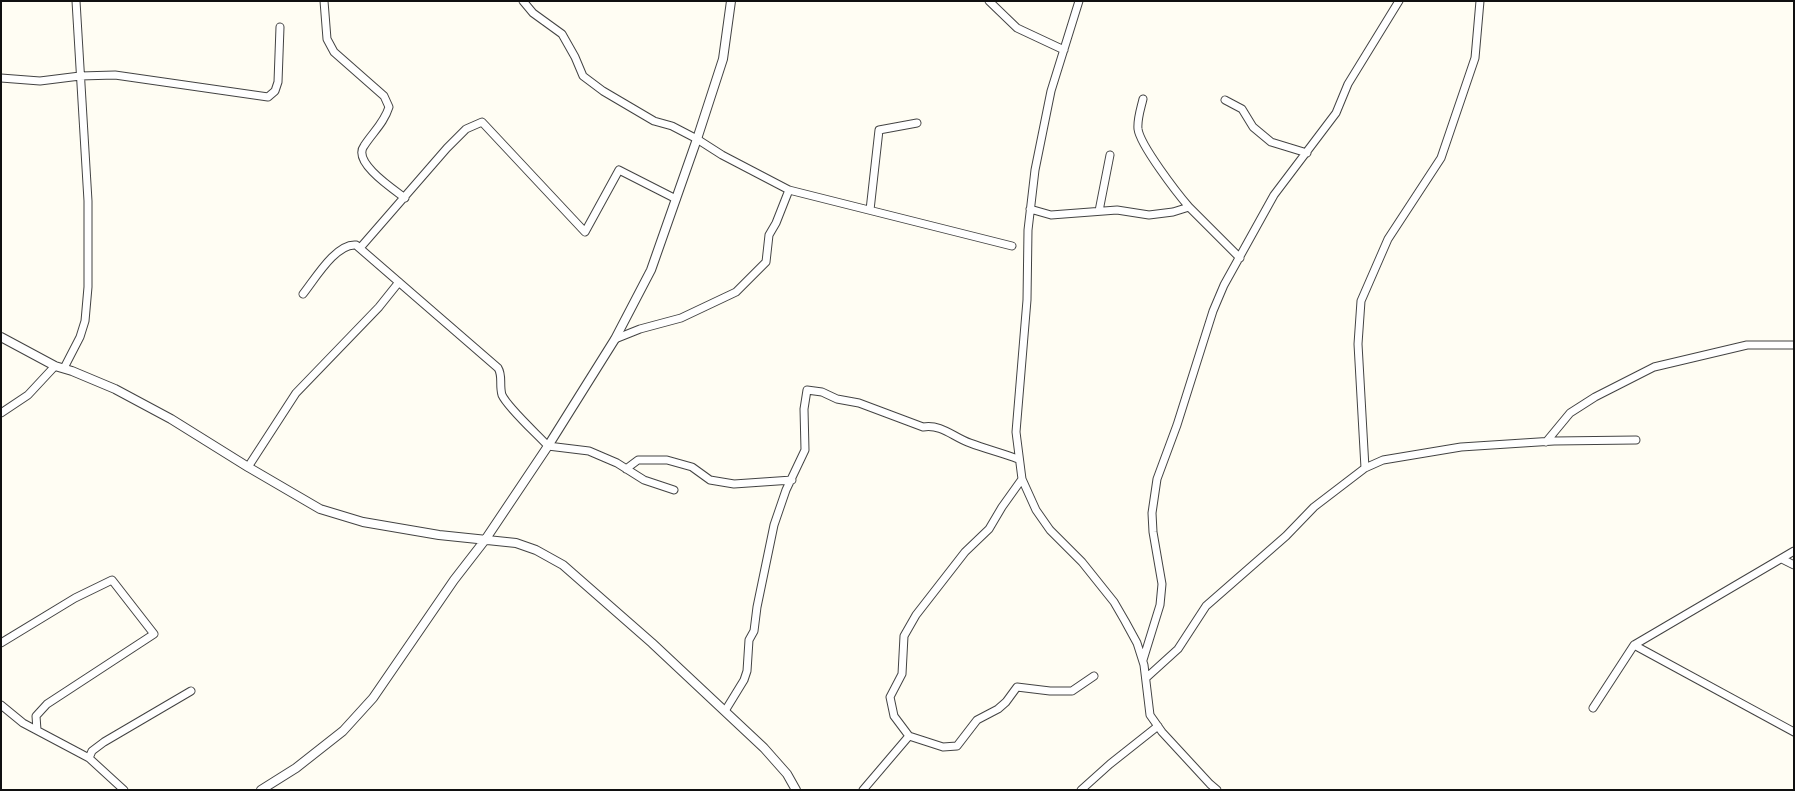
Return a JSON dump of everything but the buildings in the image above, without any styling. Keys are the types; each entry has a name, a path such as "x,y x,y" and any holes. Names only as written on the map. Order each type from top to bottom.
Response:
{"street":[{"path":"64,368 80,337 85,321 88,286 88,201 76,1"},
{"path":"324,1 326,40 334,52 384,96 389,107 385,119 362,147 362,157 366,165 405,198"},
{"path":"524,1 533,13 562,34 575,57 583,76 593,84 654,121 672,126 697,139 722,155 789,190 1012,246"},
{"path":"261,790 296,768 343,731 373,698 454,580 486,540 548,446 615,338 651,270 697,139 723,59 731,1"},
{"path":"989,1 1017,28 1064,50"},
{"path":"1079,1 1050,98 1035,170 1028,230 1027,300 1016,432 1018,459 1022,479 1036,510 1050,530 1082,562 1114,602 1137,643 1146,678 1150,715 1158,726 1217,790"},
{"path":"1142,660 1160,605 1162,584 1155,543 1152,513 1157,479 1177,425 1213,311 1224,285 1274,195 1336,113 1348,84 1399,1"},
{"path":"1365,468 1358,344 1361,301 1388,239 1441,158 1475,58 1480,1"},
{"path":"1,78 40,81 80,76 115,75 268,97 275,91 278,82 280,27"},
{"path":"1143,99 1139,114 1138,130 1154,160 1188,207 1240,258"},
{"path":"1224,100 1242,109 1253,127 1271,142 1307,153"},
{"path":"360,248 447,148 466,130 482,122 585,232 619,170 676,199"},
{"path":"870,210 880,130 917,122"},
{"path":"1099,211 1110,155"},
{"path":"615,338 640,329 681,318 736,292 766,262 769,234 776,223 789,190"},
{"path":"1030,209 1051,215 1117,210 1149,215 1173,212 1188,207"},
{"path":"303,294 331,256 349,244 356,245 498,368 501,374 500,384 503,396 548,446 589,451 626,469 644,480 674,490"},
{"path":"248,467 296,393 379,307 399,282"},
{"path":"1,337 55,366 64,368 115,389 171,419 248,467 320,509 363,522 439,535 516,543 536,550 563,565 652,643 726,711 764,748 787,774 796,790"},
{"path":"1546,442 1570,413 1595,397 1654,367 1747,345 1794,345"},
{"path":"1,413 28,395 55,366"},
{"path":"726,711 744,680 747,671 749,640 754,631 757,607 771,539 786,490 805,450 804,409 807,390 822,392 837,399 859,403 923,427 930,426 942,428 968,442 1018,459"},
{"path":"1146,678 1178,648 1206,606 1286,536 1314,507 1365,468 1383,460 1460,447 1546,442 1636,440"},
{"path":"626,469 638,460 667,460 692,467 710,480 734,484 792,480"},
{"path":"1022,479 1002,507 989,529 965,552 916,614 904,636 902,674 890,697 894,716 909,736 943,747 957,746 977,720 1006,702 1017,687 1050,691 1072,691 1094,676"},
{"path":"1593,708 1634,645 1794,551"},
{"path":"1782,559 1794,565"},
{"path":"1,643 75,598 112,580 154,634 47,704 36,716 37,730"},
{"path":"1634,645 1794,732"},
{"path":"89,758 92,751 104,742 191,691"},
{"path":"1,706 23,723 89,758 124,790"},
{"path":"1081,790 1110,764 1158,726"},
{"path":"863,790 909,736"}]}
